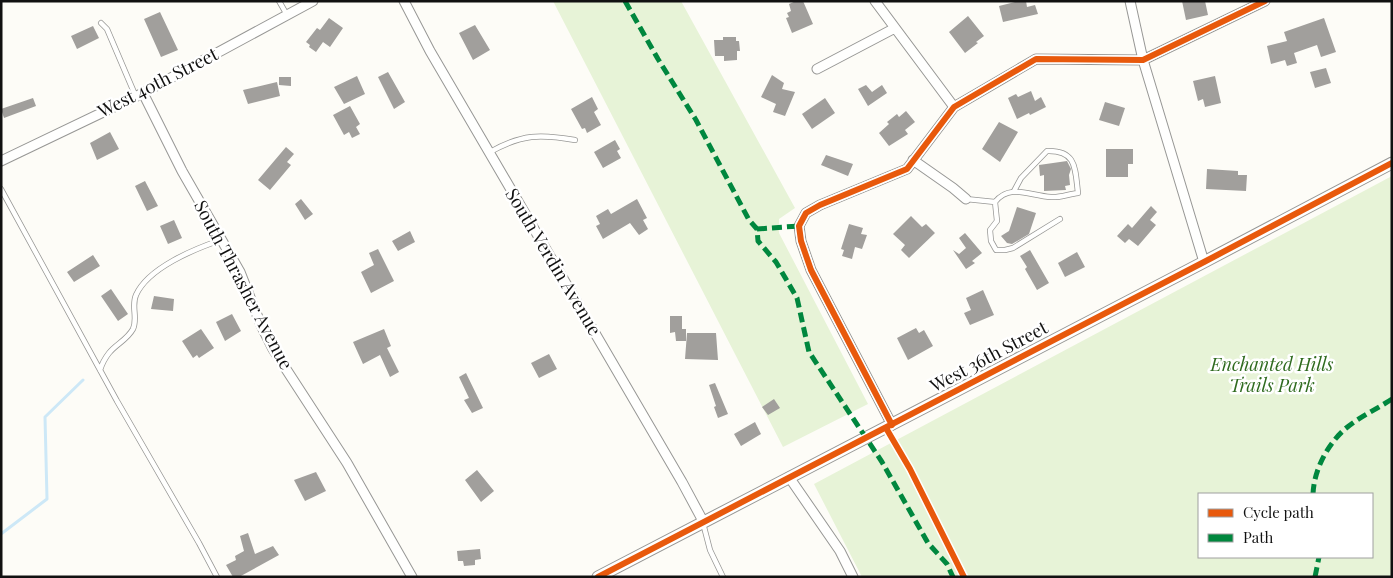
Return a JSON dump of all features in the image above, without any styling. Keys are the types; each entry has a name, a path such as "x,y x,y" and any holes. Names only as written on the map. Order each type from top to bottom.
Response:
{"street":[{"name":"West 40th Street","path":"1,161 139,95 313,1"},
{"name":"South Verdin Avenue","path":"404,1 430,51 703,521"},
{"path":"874,1 954,107"},
{"path":"1130,1 1142,60 1204,262"},
{"path":"892,425 811,270 798,226 806,213 820,205 907,169 954,107 1036,59 1142,60 1265,1"},
{"path":"817,69 895,28"},
{"name":"South Thrasher Avenue","path":"139,95 240,272 261,325 273,349 347,463 412,577"},
{"path":"913,160 954,188 966,199"},
{"name":"West 36th Street","path":"598,577 1392,163"},
{"path":"789,476 840,551 852,577"}],"lane":[{"path":"279,1 287,15"},
{"path":"101,23 107,29 139,95"},
{"path":"490,152 504,144 524,137 546,136 575,140"},
{"path":"1014,191 1020,178 1047,151 1057,150 1068,155 1075,163 1078,193 1053,198 1014,191 1001,194 995,202 998,221 990,230 991,241 996,250 1013,248 1060,218"},
{"path":"1,189 100,370 217,577"},
{"path":"966,199 995,202"},
{"path":"100,370 109,353 127,338 133,328 135,320 133,305 140,287 174,261 221,240"},
{"path":"703,521 710,550 723,577"}],"green space":[{"path":"553,1 681,1 795,208 779,219 779,233 868,404 783,447"},
{"name":"Enchanted Hills Trails Park","path":"1392,176 1392,577 862,577 814,484"}],"building":[{"path":"803,1 813,24 792,33 786,18 789,17 787,13 791,11 789,4"},
{"path":"1026,1 1027,7 1035,5 1038,14 1003,22 999,6"},
{"path":"1182,1 1205,1 1208,15 1186,20"},
{"path":"160,12 178,50 161,57 144,19"},
{"path":"968,16 984,36 965,53 949,32"},
{"path":"329,18 343,28 330,47 323,42 316,52 306,42 317,28 320,30"},
{"path":"1324,18 1336,52 1321,57 1317,45 1294,53 1297,63 1287,66 1285,60 1271,64 1267,46 1287,41 1284,32"},
{"path":"475,25 490,50 473,60 459,33"},
{"path":"93,26 99,38 77,49 71,36"},
{"path":"723,37 736,37 736,41 739,41 740,51 737,51 737,60 724,61 724,56 715,56 714,40 723,40"},
{"path":"1326,68 1331,83 1315,88 1310,72"},
{"path":"388,72 405,102 394,109 378,77"},
{"path":"772,75 784,83 782,89 795,92 785,116 773,112 776,104 761,97"},
{"path":"357,76 365,94 344,104 334,87"},
{"path":"1215,76 1221,103 1205,107 1203,99 1198,101 1193,81"},
{"path":"279,77 291,77 291,86 279,85"},
{"path":"277,82 280,96 248,104 243,90"},
{"path":"866,85 872,92 882,85 887,93 868,106 858,89"},
{"path":"1031,91 1035,101 1041,97 1046,107 1017,119 1008,98 1016,94 1018,97"},
{"path":"592,97 598,109 594,112 601,125 587,133 585,128 582,129 571,109"},
{"path":"33,98 36,106 4,118 1,109"},
{"path":"825,98 835,113 812,129 802,114"},
{"path":"1105,102 1125,108 1119,126 1099,120"},
{"path":"350,106 360,124 356,127 360,134 352,138 349,132 344,135 333,115"},
{"path":"906,111 915,122 905,130 908,134 889,146 879,133 889,124 887,122 897,114 899,117"},
{"path":"999,122 1018,132 1000,162 982,149"},
{"path":"110,132 119,149 97,160 90,143"},
{"path":"615,140 620,149 617,151 621,158 603,168 594,152"},
{"path":"286,147 294,154 287,162 291,165 270,190 258,180"},
{"path":"1106,149 1133,149 1133,164 1128,164 1128,177 1106,177"},
{"path":"826,155 853,164 848,176 821,165"},
{"path":"1067,161 1071,169 1069,175 1070,185 1065,186 1066,190 1044,191 1044,175 1040,176 1039,165"},
{"path":"1207,169 1238,171 1238,175 1247,175 1246,191 1206,189"},
{"path":"145,181 158,206 147,211 135,186"},
{"path":"301,199 313,214 305,220 295,204"},
{"path":"637,199 647,218 643,220 648,229 639,235 630,223 603,239 596,226 600,224 596,216 608,209 611,214"},
{"path":"1151,206 1157,212 1150,220 1156,225 1138,246 1129,239 1125,243 1117,236 1128,224 1132,228"},
{"path":"1017,207 1036,213 1029,234 1012,244 1007,243 1001,236 1009,231"},
{"path":"911,216 922,227 926,224 935,233 909,258 901,250 905,245 893,234"},
{"path":"174,220 182,238 168,244 160,226"},
{"path":"849,224 863,228 861,234 867,235 862,249 855,247 852,259 842,256 844,250 841,249"},
{"path":"410,231 415,242 398,251 392,241"},
{"path":"965,233 982,253 972,261 975,263 966,269 953,250 959,254 966,248 959,238"},
{"path":"378,249 394,281 371,293 361,272 374,265 369,253"},
{"path":"1030,250 1049,283 1037,290 1020,256"},
{"path":"1077,252 1085,267 1065,277 1058,263"},
{"path":"93,255 100,266 74,282 67,272"},
{"path":"111,289 128,314 118,321 101,296"},
{"path":"983,290 994,315 970,325 964,313 971,310 966,298"},
{"path":"154,296 174,299 173,311 151,309"},
{"path":"232,314 241,331 225,341 216,322"},
{"path":"670,316 682,316 682,329 686,329 686,341 676,341 675,332 670,333"},
{"path":"916,328 919,333 924,330 933,346 908,360 897,338"},
{"path":"201,329 214,348 199,358 197,355 193,358 182,341"},
{"path":"384,329 391,346 387,348 399,372 390,377 380,355 363,364 353,342"},
{"path":"687,333 716,333 718,360 685,359"},
{"path":"549,354 557,369 539,378 531,363"},
{"path":"466,373 483,408 472,413 464,400 469,398 459,377"},
{"path":"715,383 728,414 718,418 709,385"},
{"path":"774,399 780,408 768,415 762,407"},
{"path":"755,422 761,434 741,446 734,434"},
{"path":"477,470 494,491 481,502 465,480"},
{"path":"316,472 326,491 305,501 294,480"},
{"path":"248,533 255,554 273,546 279,555 239,577 233,577 226,565 236,560 235,556 244,551 240,536"},
{"path":"480,549 481,559 475,560 475,565 464,566 463,561 458,561 457,551"}],"waterway":[{"path":"1,534 47,499 45,417 83,380"}],"marked path":[{"path":"625,1 696,120 749,220 757,229 758,241 776,262 797,298 809,352 882,462 928,543 947,564 953,577"},
{"path":"757,229 799,226"},
{"path":"1313,493 1319,467 1327,450 1338,435 1350,425 1392,399"},
{"path":"1315,577 1319,558"}],"cycle path":[{"path":"892,425 811,270 801,241 799,226 806,213 820,205 907,169 954,107 1036,59 1143,60 1265,1"},
{"path":"598,577 1392,163"},
{"path":"886,428 910,469 964,577"}]}
